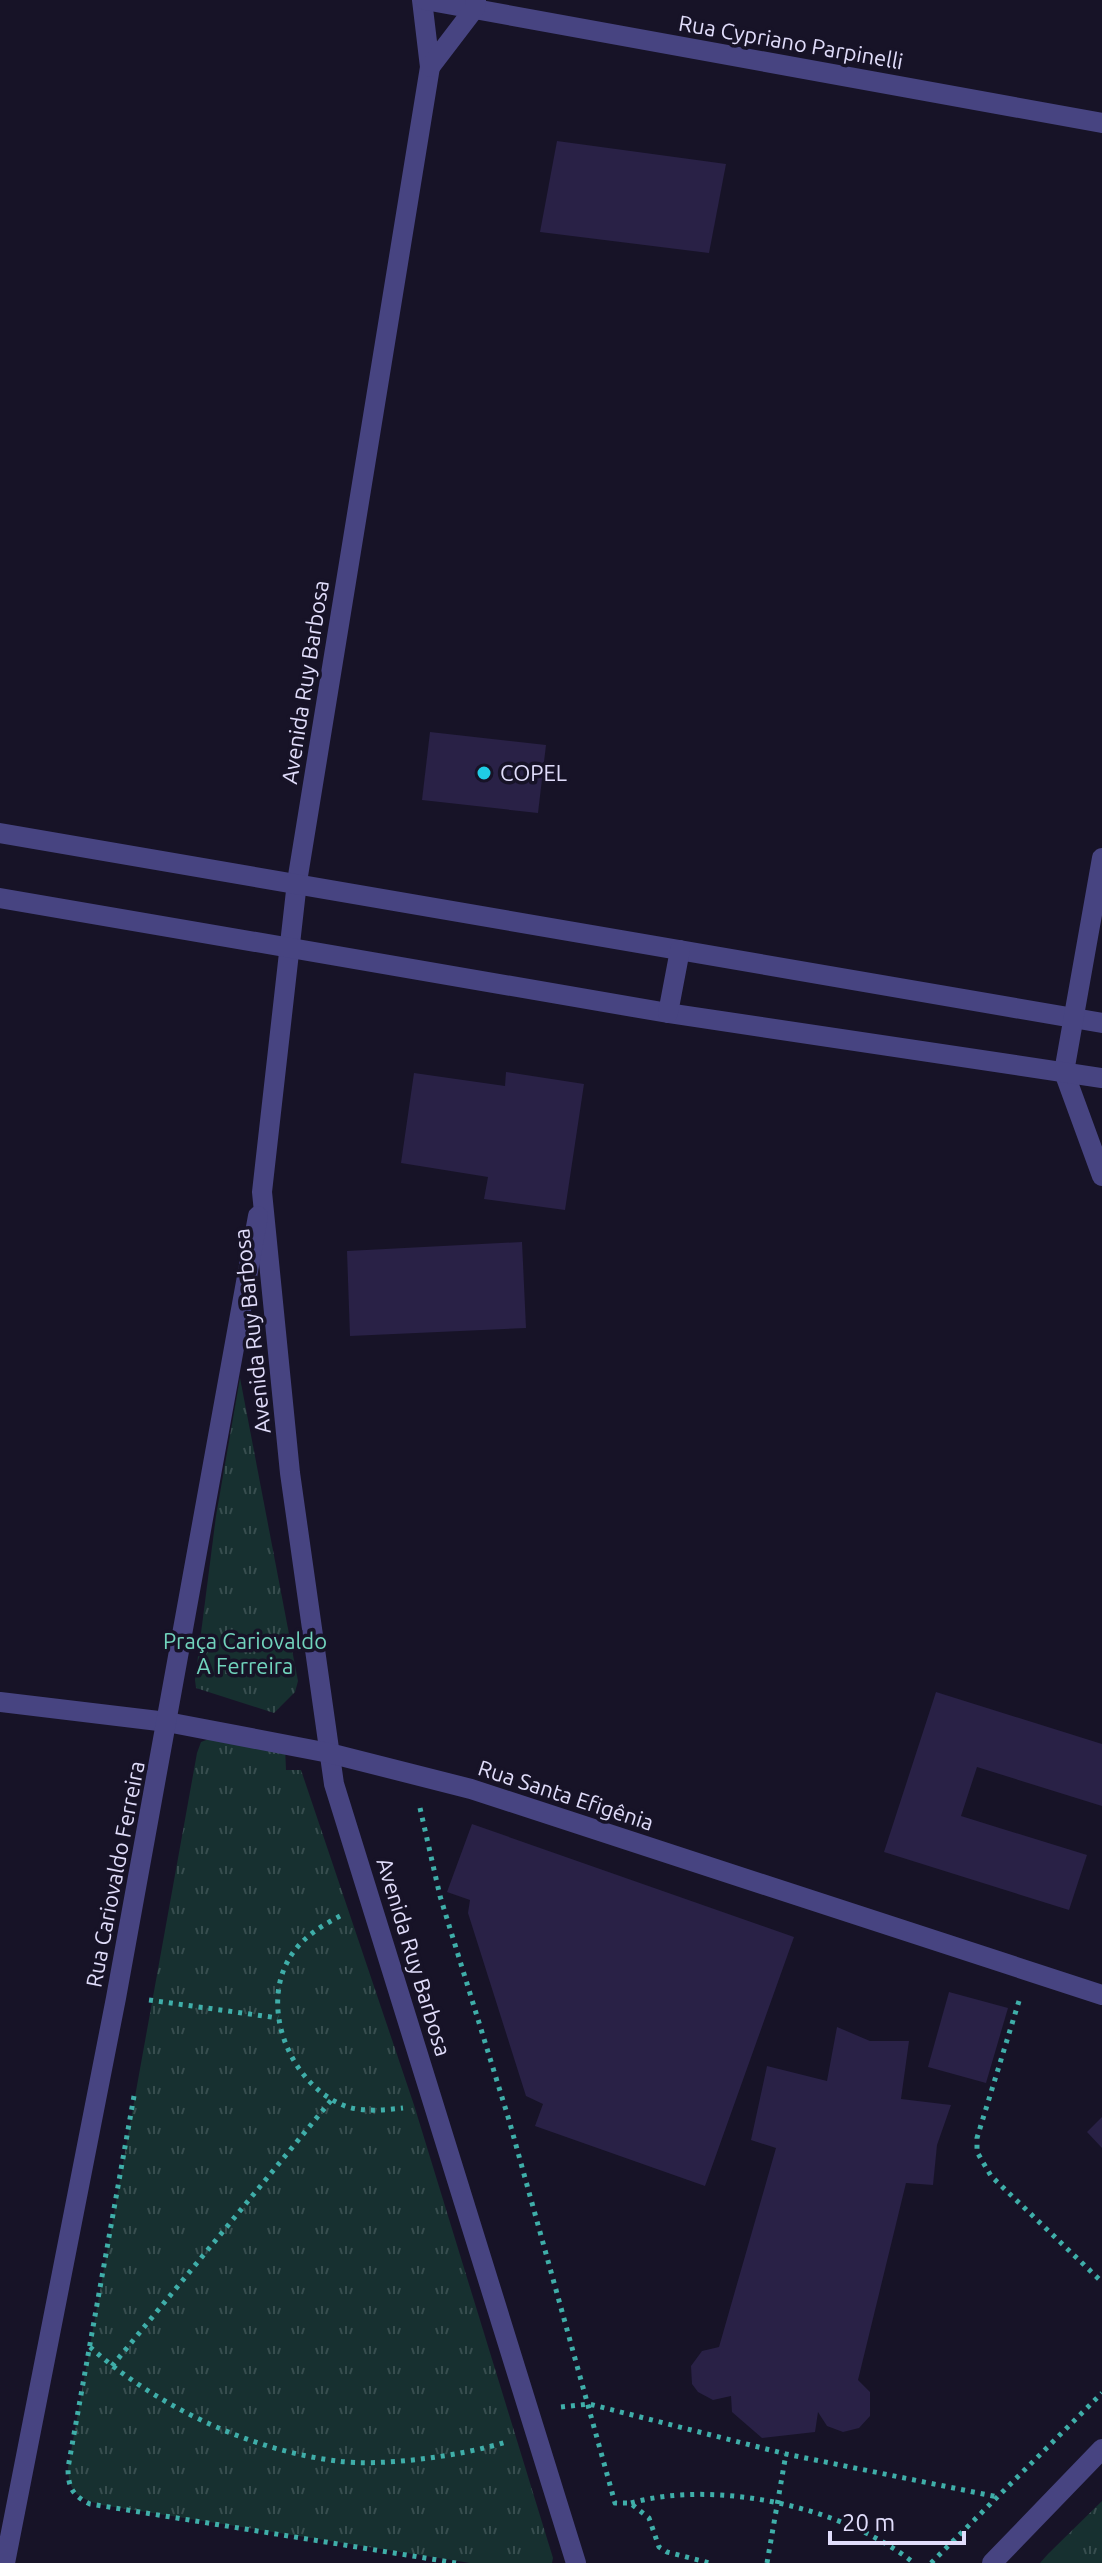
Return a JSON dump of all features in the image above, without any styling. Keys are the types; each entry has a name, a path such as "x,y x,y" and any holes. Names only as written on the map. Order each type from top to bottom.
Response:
{"street":[{"name":"Rua Cypriano Parpinelli","path":"423,0 476,4 1102,123"},
{"name":"Avenida Ruy Barbosa","path":"423,0 430,67 297,882 262,1192 290,1473 334,1784 576,2563"},
{"name":"Avenida Ruy Barbosa","path":"430,67 476,4"},
{"path":"0,833 1102,1023"},
{"path":"1102,858 1064,1072 1102,1176"},
{"path":"0,898 668,1013 1102,1078"},
{"path":"668,1013 680,950"},
{"name":"Rua Cariovaldo Ferreira","path":"5,2563 116,1998 262,1192"},
{"name":"Rua Santa Efigênia","path":"0,1702 167,1722 329,1753 471,1789 1102,1995"},
{"path":"992,2563 1102,2449"}],"path":[{"path":"417,1797 440,1896 509,2120 615,2503 630,2503 665,2493 692,2493 779,2504 852,2528 914,2563"},
{"path":"348,1911 303,1941 290,1957 278,1993 278,2018 292,2058 310,2081 333,2098 347,2106 371,2111 414,2105"},
{"path":"1028,1972 977,2138 977,2152 991,2176 1102,2282"},
{"path":"148,2016 154,1985"},
{"path":"116,1998 278,2018"},
{"path":"134,2094 68,2468 69,2485 78,2498 90,2504 456,2563"},
{"path":"112,2366 333,2098"},
{"path":"90,2346 112,2366 211,2424 275,2448 339,2462 440,2455 537,2432"},
{"path":"931,2563 1102,2393"},
{"path":"530,2410 589,2404 786,2454 998,2497"},
{"path":"767,2563 786,2454"},
{"path":"630,2503 649,2518 659,2547 710,2563"}],"green space":[{"name":"Praça Cariovaldo A Ferreira","path":"240,1378 298,1681 295,1692 274,1713 196,1688 195,1680 216,1516"},
{"path":"214,1737 285,1747 286,1770 301,1770 414,2105 552,2563 470,2563 102,2505 81,2497 70,2484 68,2468 197,1753 201,1742"},
{"path":"1102,2501 1102,2563 1040,2563 1048,2554"}],"building":[{"path":"557,141 726,164 709,253 540,232"},
{"name":"COPEL","path":"430,732 546,745 538,813 422,800"},
{"path":"506,1072 584,1084 565,1210 484,1199 488,1177 401,1163 414,1073 505,1086"},
{"path":"522,1242 526,1328 350,1336 347,1251"},
{"path":"936,1692 1102,1744 1102,1806 977,1767 961,1816 1087,1855 1069,1910 884,1852"},
{"path":"472,1824 794,1937 705,2186 535,2126 543,2104 526,2096 468,1913 470,1900 447,1892"},
{"path":"949,1992 1008,2008 986,2083 928,2067"},
{"path":"837,2027 870,2041 909,2041 901,2099 951,2105 937,2145 933,2185 906,2183 858,2380 870,2392 870,2416 859,2428 843,2432 827,2426 818,2412 815,2432 762,2438 732,2412 731,2396 713,2400 698,2392 692,2384 691,2366 702,2351 719,2347 776,2148 751,2140 767,2066 827,2081"},
{"path":"1102,2117 1102,2148 1087,2132"}],"place":[{"name":"COPEL","path":"484,773"}]}
